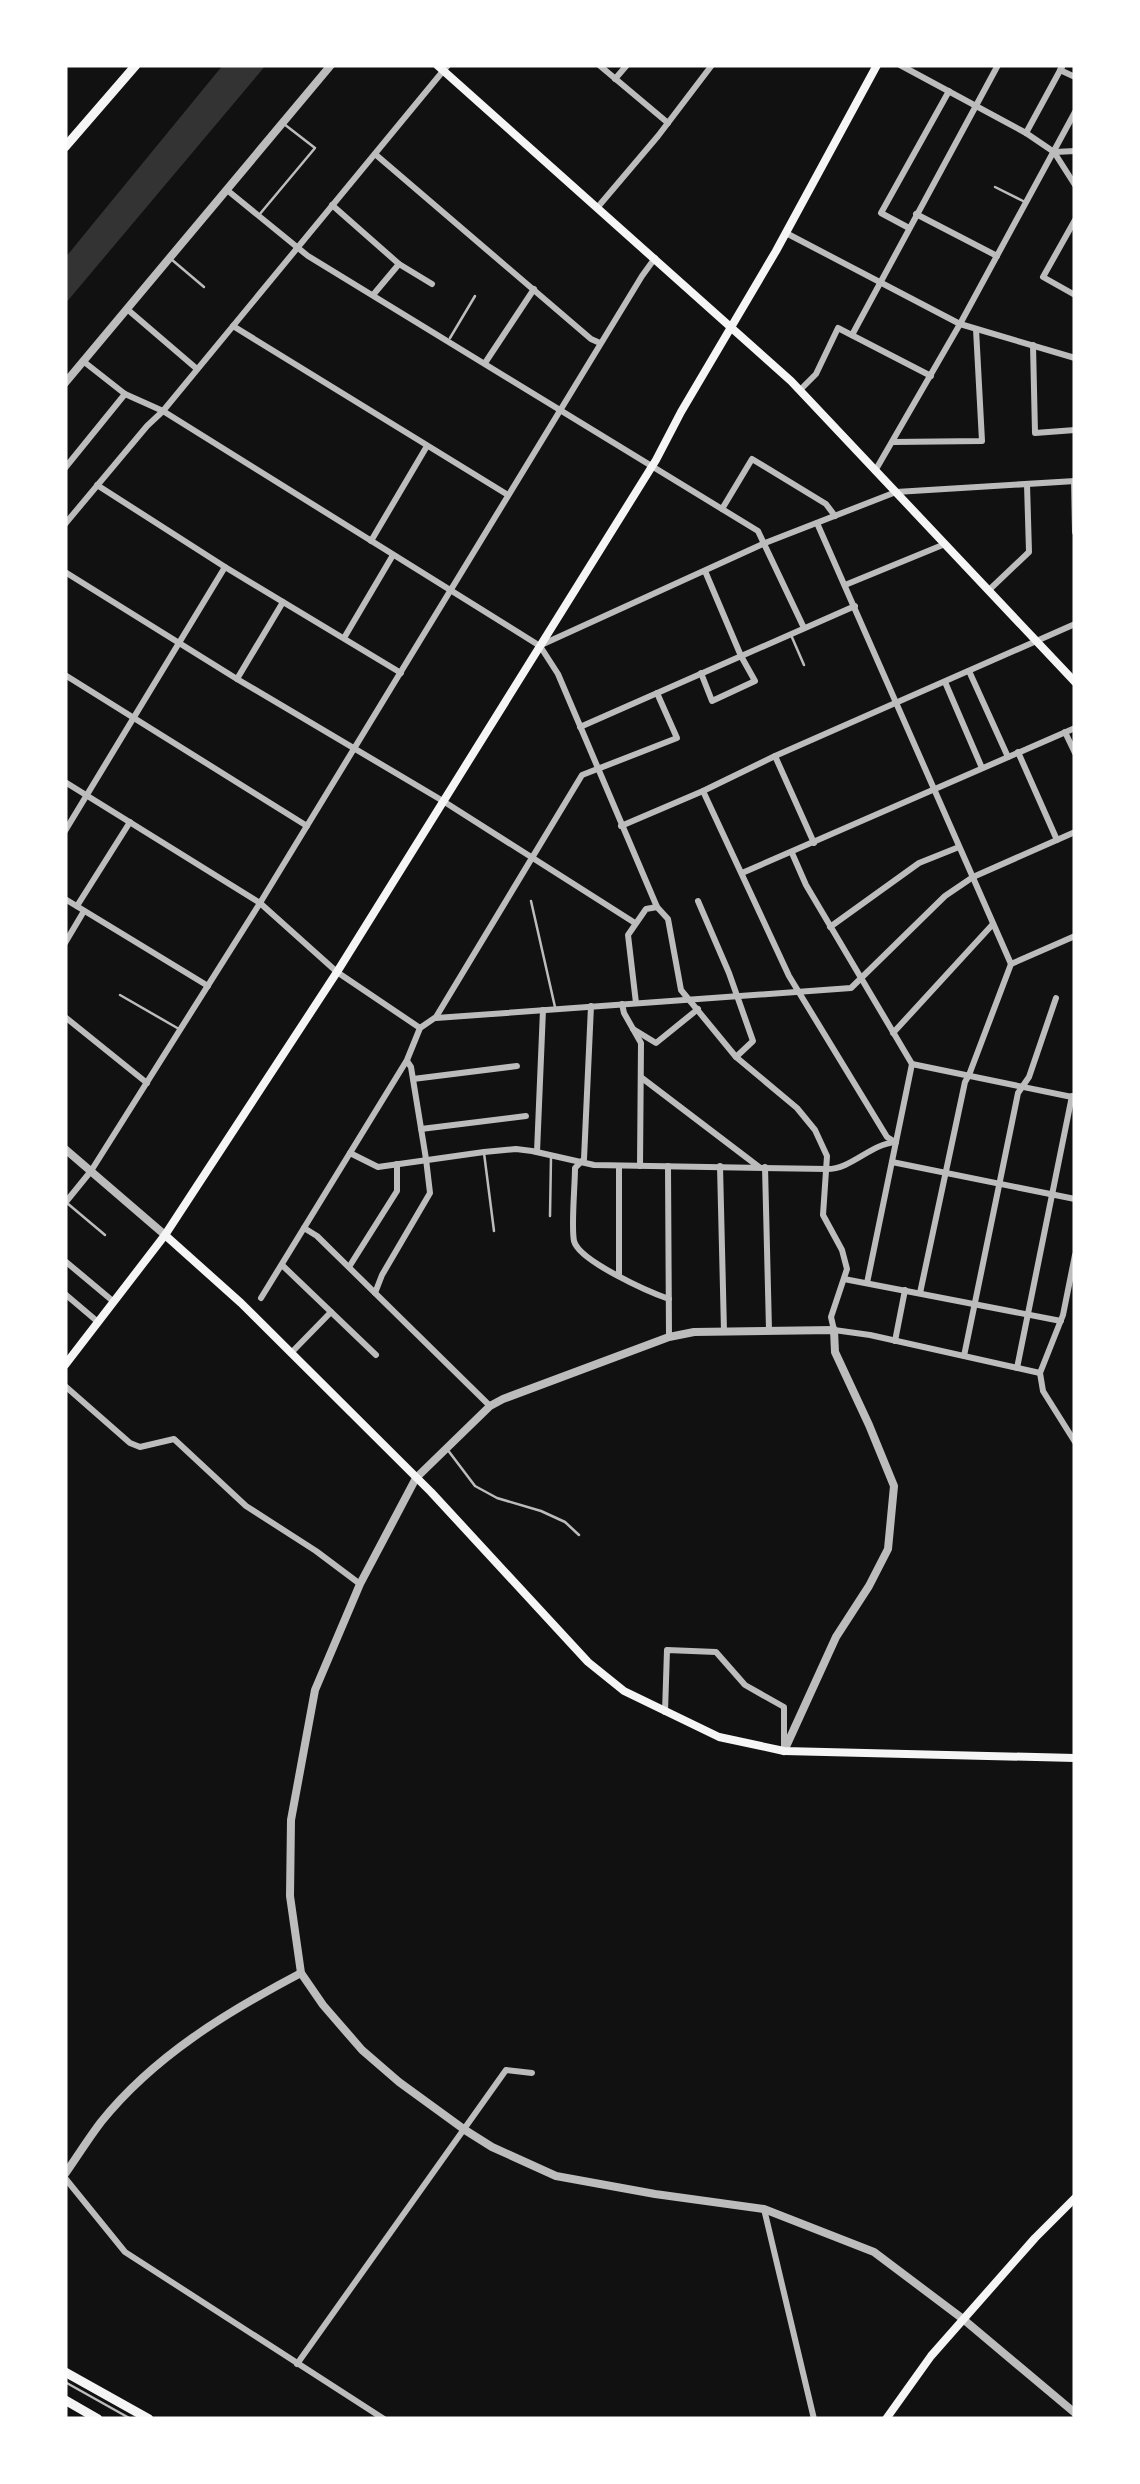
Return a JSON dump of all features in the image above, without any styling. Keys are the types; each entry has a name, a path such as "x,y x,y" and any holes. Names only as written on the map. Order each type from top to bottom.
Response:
{"main road":[{"path":"65,145 136,65"},
{"path":"65,1365 69,1353 165,1235 444,801 652,466 877,65"},
{"path":"443,67 800,390 1075,682"},
{"path":"165,1235 241,1303 416,1478 588,1662 624,1690 718,1737 784,1750 1075,1758"},
{"path":"886,2419 931,2356 1075,2198"},
{"path":"65,2372 149,2419"},
{"path":"65,2400 98,2419"}],"street":[{"path":"65,383 331,65"},
{"path":"599,65 668,123"},
{"path":"615,79 627,65"},
{"path":"597,208 712,65"},
{"path":"900,65 1054,152 1075,185"},
{"path":"852,335 998,65"},
{"path":"65,524 198,369 443,67"},
{"path":"1026,133 1062,67 1075,78"},
{"path":"909,228 881,213 949,91"},
{"path":"875,470 931,376 1075,112"},
{"path":"1054,152 1075,152"},
{"path":"374,154 600,343"},
{"path":"227,190 297,247 758,531 804,628"},
{"path":"332,206 399,264 432,284"},
{"path":"916,214 997,256"},
{"path":"1075,220 1043,277 1075,295"},
{"path":"786,233 960,324 1075,358"},
{"path":"65,1202 91,1171 260,904 655,258"},
{"path":"374,296 399,264"},
{"path":"485,363 534,289"},
{"path":"127,309 198,369"},
{"path":"233,326 508,495"},
{"path":"800,390 816,374 838,328 931,376"},
{"path":"892,442 982,441 976,329"},
{"path":"1033,345 1035,433 1075,430"},
{"path":"83,361 126,394 163,411 540,646 558,674 656,907 668,919 680,990 736,1057 797,1108 815,1130 827,1156 822,1214 842,1250 847,1269 831,1317 835,1352 894,1486 888,1549 836,1637 784,1750"},
{"path":"65,468 126,394"},
{"path":"371,541 428,446"},
{"path":"722,509 752,459 826,504 835,516"},
{"path":"540,646 765,543 896,492 1074,482 1075,532"},
{"path":"989,590 1029,552 1027,484"},
{"path":"98,485 401,673"},
{"path":"817,523 1010,964 970,1076 964,1082 920,1294"},
{"path":"845,585 945,544"},
{"path":"344,638 393,555"},
{"path":"65,832 225,567"},
{"path":"701,674 712,700 755,681 705,570"},
{"path":"65,572 636,922"},
{"path":"237,680 283,602"},
{"path":"580,726 854,606"},
{"path":"621,826 1075,624"},
{"path":"969,671 1008,757"},
{"path":"65,675 307,826"},
{"path":"945,682 982,768"},
{"path":"261,1298 407,1060 420,1028 436,1018 582,775 676,738 658,692"},
{"path":"742,874 1075,728"},
{"path":"1066,732 1075,754"},
{"path":"1018,752 1057,840"},
{"path":"775,756 814,843"},
{"path":"65,782 260,904 337,972 420,1028"},
{"path":"703,790 798,992 887,1137 896,1142"},
{"path":"65,943 130,822"},
{"path":"436,1018 852,988 945,896 972,877 1075,832"},
{"path":"830,927 919,863 959,847"},
{"path":"792,852 806,885 912,1064 867,1283"},
{"path":"65,899 208,986"},
{"path":"698,902 753,1041 736,1057"},
{"path":"636,1003 628,935 646,910 656,907"},
{"path":"893,1033 993,924"},
{"path":"1010,964 1075,936"},
{"path":"964,1356 1018,1093 1029,1078 1056,998"},
{"path":"622,1004 640,1043 640,1166"},
{"path":"591,1006 584,1160 575,1168 574,1243 582,1254 669,1300"},
{"path":"537,1152 543,1010"},
{"path":"632,1028 656,1042 698,1010"},
{"path":"65,1017 147,1083"},
{"path":"375,1293 430,1193 407,1060"},
{"path":"912,1064 1073,1097 1017,1368"},
{"path":"413,1079 517,1066"},
{"path":"640,1077 762,1167"},
{"path":"422,1130 526,1116"},
{"path":"350,1153 378,1167 516,1149 594,1166 837,1169 884,1143 896,1142"},
{"path":"65,1149 165,1235"},
{"path":"892,1162 1075,1198"},
{"path":"349,1268 398,1191 397,1164"},
{"path":"619,1276 620,1166"},
{"path":"668,1166 669,1337"},
{"path":"720,1166 724,1331"},
{"path":"762,1167 770,1330"},
{"path":"304,1228 317,1236 490,1406"},
{"path":"1075,1255 1060,1321 1040,1373 1044,1391 1075,1442"},
{"path":"65,1261 114,1302"},
{"path":"282,1264 376,1355"},
{"path":"844,1279 1060,1321"},
{"path":"895,1341 905,1290"},
{"path":"65,1294 98,1322"},
{"path":"291,1353 331,1312"},
{"path":"1040,1373 834,1330 694,1332 669,1337 490,1406 416,1478 360,1584 315,1690 291,1820 290,1896 301,1973 323,2004 362,2050 464,2130 556,2176 764,2208 874,2252 963,2319 1075,2413"},
{"path":"65,1386 130,1443 140,1447 174,1439 246,1506 360,1584"},
{"path":"665,1712 667,1650 716,1652 745,1685 784,1707 784,1750"},
{"path":"301,1973 201,2030 150,2072 102,2122 65,2176 125,2252 384,2419"},
{"path":"297,2364 506,2070 532,2073"},
{"path":"764,2208 814,2419"}],"lane":[{"path":"258,216 315,148 283,123"},
{"path":"995,186 1026,203"},
{"path":"170,258 204,287"},
{"path":"448,341 475,296"},
{"path":"791,634 804,665"},
{"path":"531,901 555,1009"},
{"path":"120,995 180,1030"},
{"path":"484,1152 494,1231"},
{"path":"550,1216 551,1156"},
{"path":"65,1202 105,1235"},
{"path":"446,1448 475,1486 496,1498 565,1522 580,1535"},
{"path":"65,2382 132,2419"}],"shaded area":[{"path":"223,65 266,65 65,304 65,258"}]}
